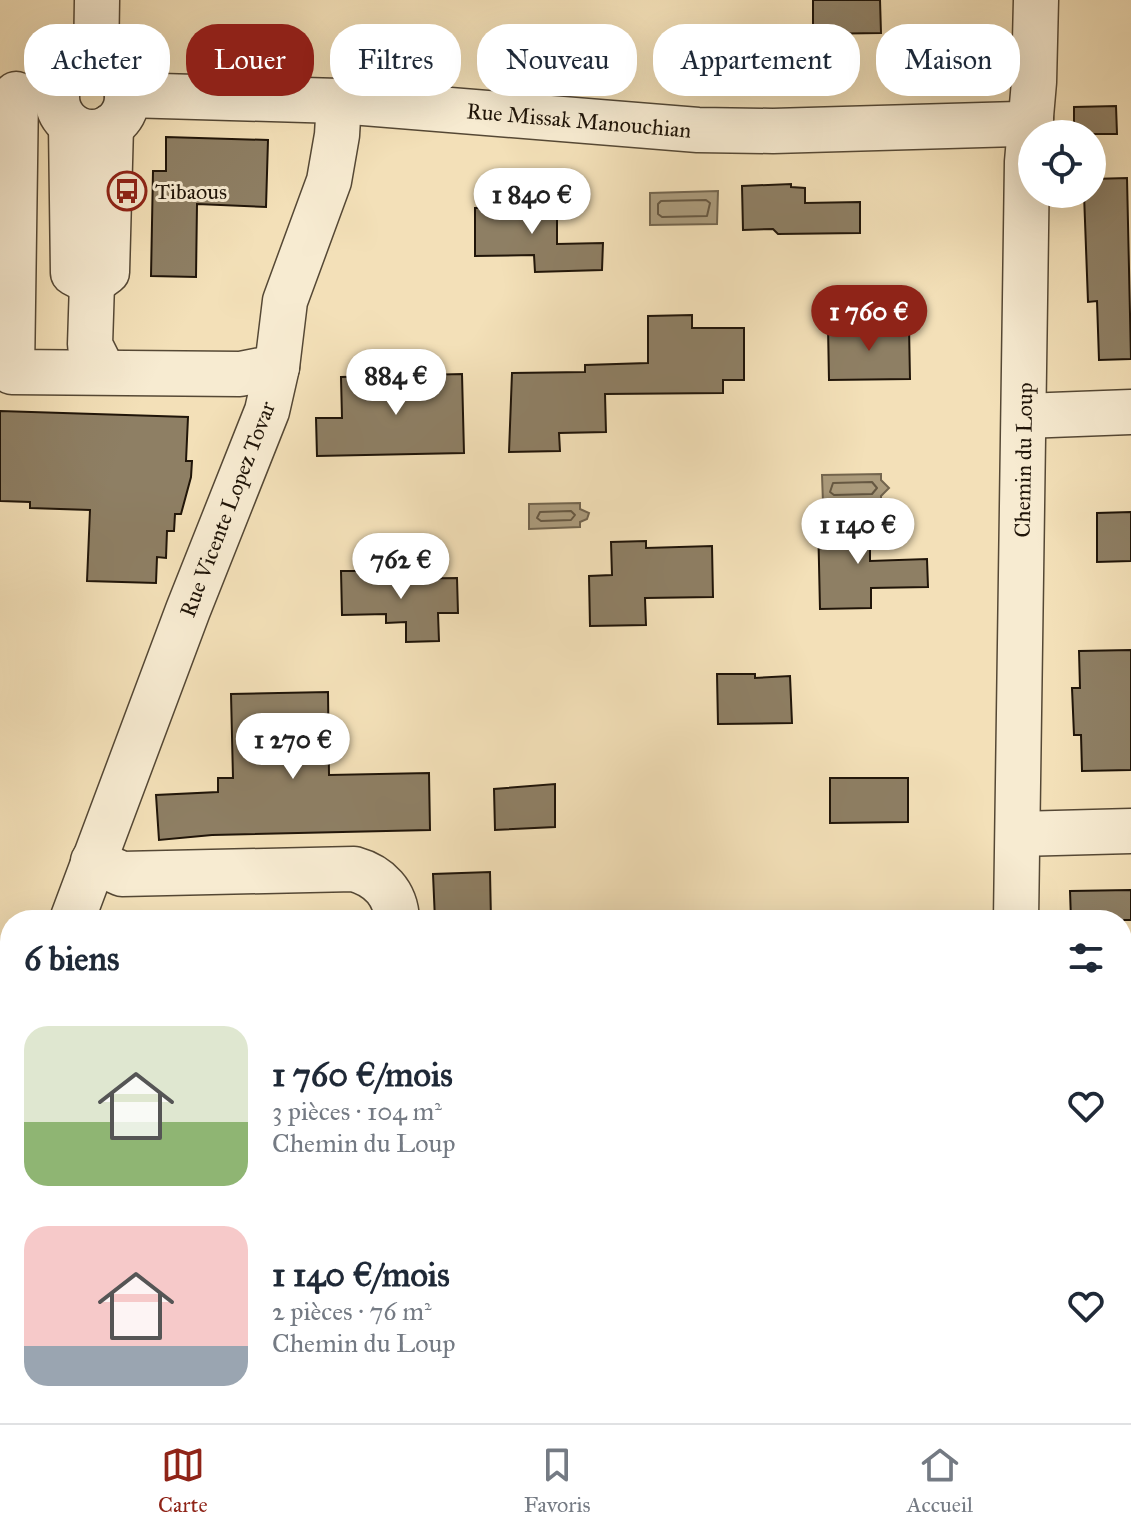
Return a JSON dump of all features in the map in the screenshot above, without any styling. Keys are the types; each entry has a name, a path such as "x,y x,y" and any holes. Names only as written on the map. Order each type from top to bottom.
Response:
{"street":[{"path":"97,0 96,62 83,63 68,71 62,79 64,104 107,272 92,283 90,345 103,371"},
{"name":"Chemin du Loup","path":"1016,910 1027,162 1036,0"},
{"name":"Rue Missak Manouchian","path":"64,104 339,101 698,130 773,131 1018,124 1031,119"},
{"name":"Rue Vicente Lopez Tovar","path":"76,910 267,411 277,367 285,301 329,181 339,101"},
{"path":"64,104 12,372 240,374 277,367"},
{"path":"1024,416 1131,412"},
{"path":"1018,834 1131,831"},
{"path":"93,861 122,874 354,869 370,873 387,888 397,910"}],"water":[{"path":"718,191 717,224 650,225 650,193"},
{"path":"881,474 881,480 889,488 881,496 881,502 823,503 822,475"},
{"path":"580,503 580,509 589,513 587,519 580,522 580,527 529,529 529,504"}],"building":[{"path":"813,0 880,0 881,24 876,24 876,33 860,33 860,24 813,24"},
{"path":"1116,106 1117,134 1106,134 1106,120 1074,120 1074,107"},
{"path":"166,137 268,140 266,207 197,204 196,277 151,276 153,171 166,171"},
{"path":"1127,178 1131,359 1099,360 1097,301 1088,302 1085,208 1106,208 1106,179"},
{"path":"791,184 791,187 805,188 805,203 860,202 860,233 778,234 773,229 743,230 742,186"},
{"path":"513,196 557,196 557,244 603,243 602,270 535,272 534,255 475,256 475,208 513,207"},
{"path":"692,315 692,328 744,328 744,380 723,380 723,393 605,394 606,432 559,433 560,451 509,452 512,373 585,372 585,365 648,363 648,316"},
{"path":"909,326 910,379 829,380 828,327"},
{"path":"462,374 464,453 317,456 316,418 342,418 341,377"},
{"path":"0,411 188,417 186,461 192,461 191,477 181,514 175,514 174,531 167,531 166,558 157,557 156,583 87,581 90,510 30,508 30,502 0,501"},
{"path":"1131,512 1131,561 1097,562 1097,513"},
{"path":"870,518 870,561 927,559 928,587 871,588 871,608 820,609 818,519"},
{"path":"646,541 646,548 712,546 713,597 645,598 646,625 590,626 589,576 612,575 611,542"},
{"path":"341,571 386,571 386,579 457,578 458,613 438,613 439,641 406,642 406,622 386,623 386,614 342,615"},
{"path":"1131,650 1131,770 1082,771 1081,735 1074,735 1072,688 1080,688 1079,651"},
{"path":"717,674 755,674 755,678 790,676 792,723 718,724"},
{"path":"328,692 329,775 429,773 430,830 212,835 159,840 156,795 218,792 218,778 233,778 231,694"},
{"path":"830,778 908,778 908,822 830,823"},
{"path":"555,784 555,827 495,830 494,789"},
{"path":"490,872 491,910 435,910 433,874"},
{"path":"1131,890 1131,910 1071,910 1070,891"}],"place":[{"name":"Tibaous","path":"127,191"}]}
